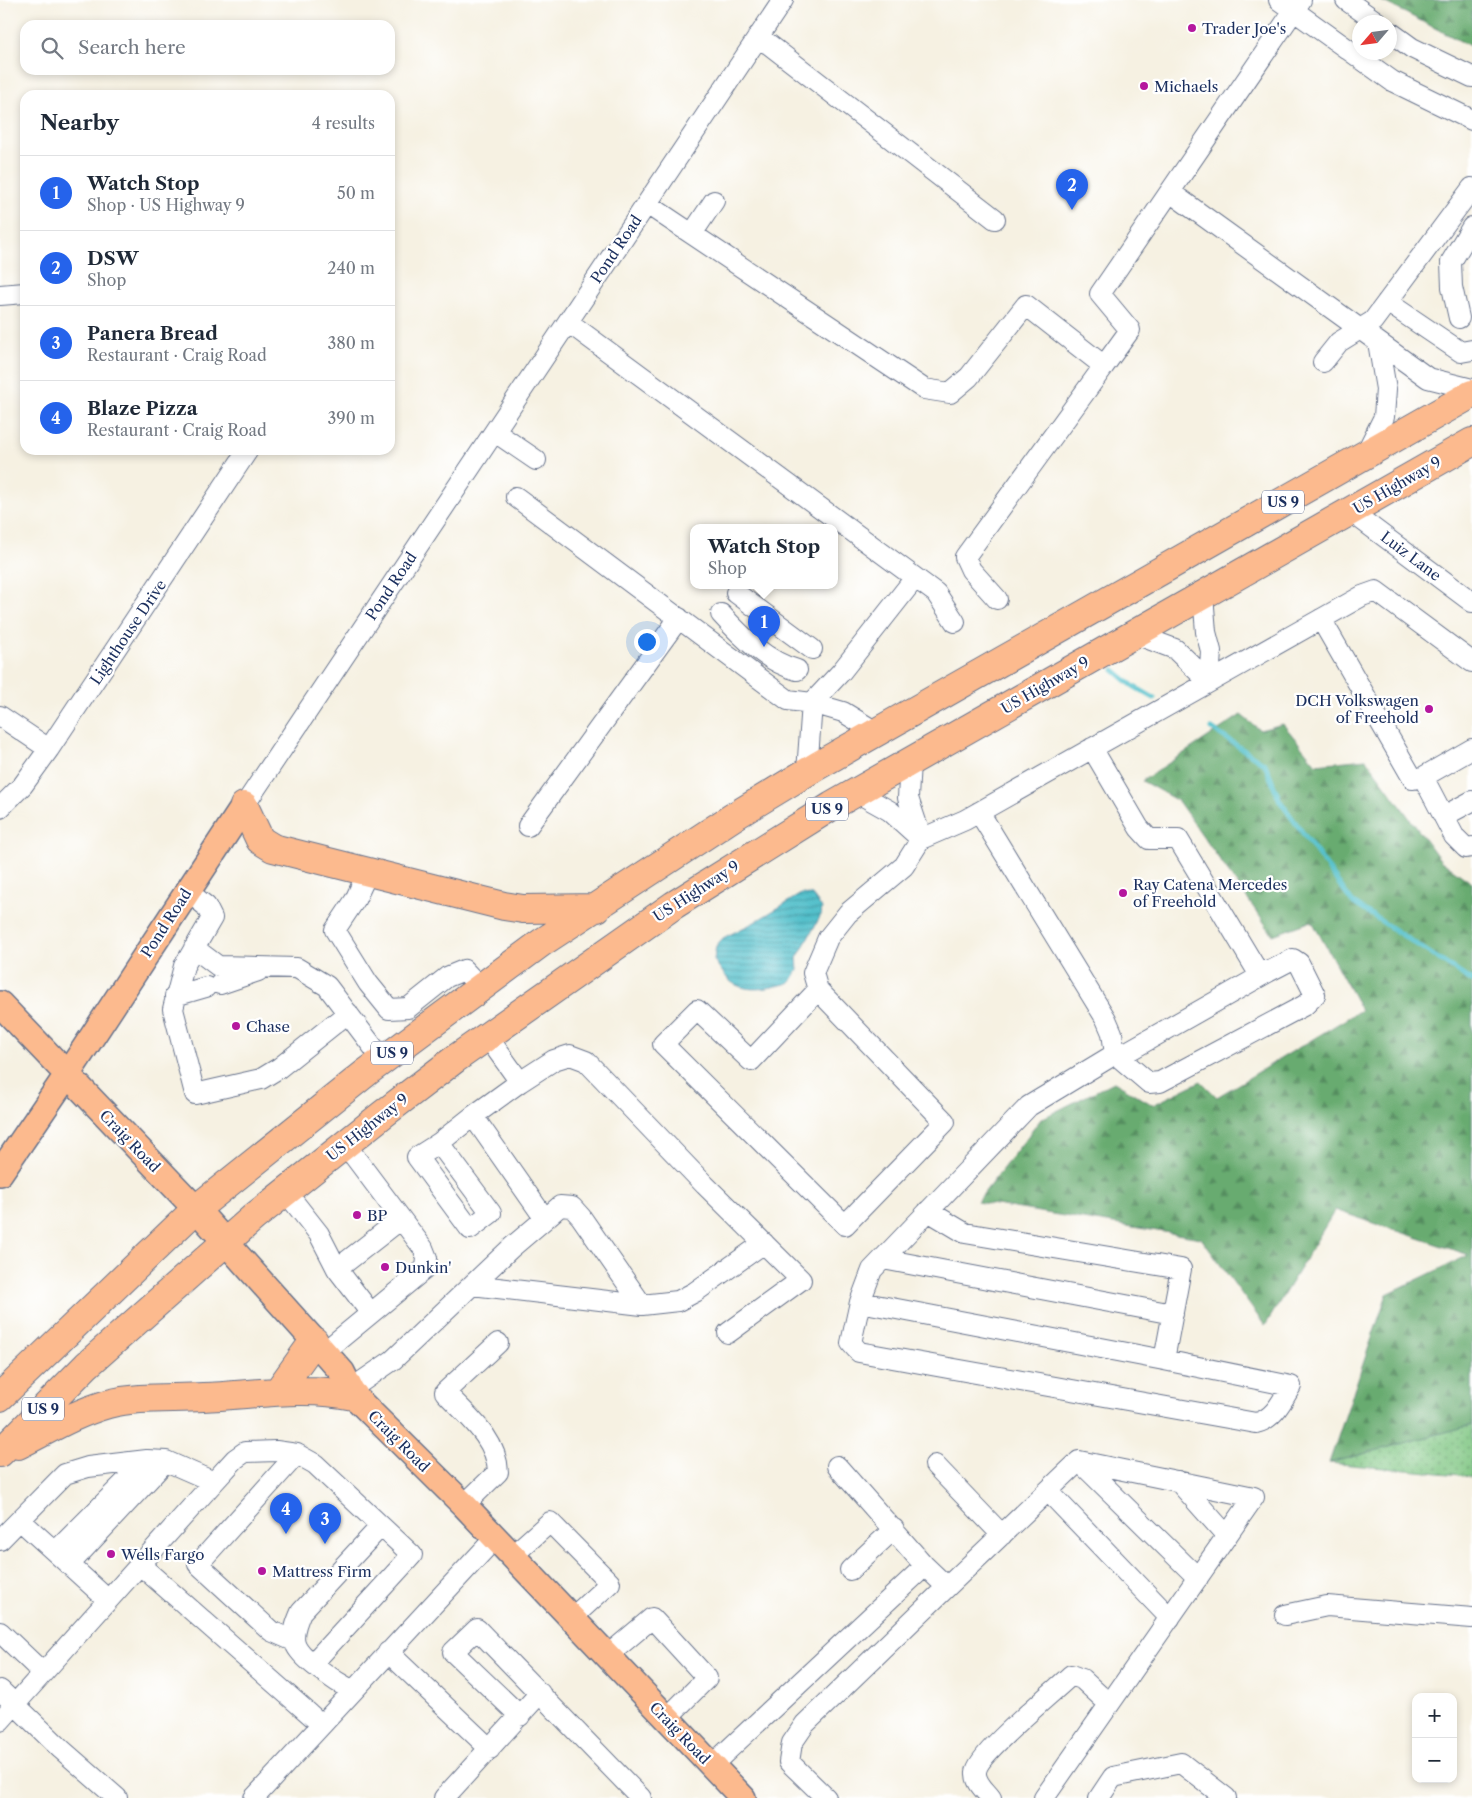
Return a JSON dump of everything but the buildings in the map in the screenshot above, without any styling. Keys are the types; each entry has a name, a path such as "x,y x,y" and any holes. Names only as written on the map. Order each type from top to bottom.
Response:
{"highway":[{"name":"US 9","path":"2,1394 196,1209 383,1060 541,943 733,817 807,772 1472,394"},
{"name":"US Highway 9","path":"0,1454 86,1365 225,1242 286,1192 345,1144 487,1036 674,905 771,843 856,792 1472,442"},
{"path":"244,806 260,840 273,848 523,909 597,908"},
{"path":"279,1390 319,1346"},
{"path":"0,1454 79,1414 109,1404 132,1400 251,1395 279,1390 352,1393"}],"main road":[{"name":"Pond Road","path":"0,1172 67,1075 244,806"},
{"name":"Craig Road","path":"0,1004 196,1209 342,1372 352,1393 495,1538 743,1798"}],"street":[{"name":"Pond Road","path":"244,806 783,0"},
{"path":"1346,0 1367,15"},
{"path":"997,600 971,570 965,557 1130,330 1100,294 1170,192 1291,4 1392,81 1472,120"},
{"path":"758,36 995,219"},
{"path":"1397,37 1412,48 1472,77"},
{"path":"1323,362 1339,342 1373,321 1472,188"},
{"path":"1170,192 1428,378 1472,389"},
{"path":"692,234 714,201"},
{"path":"647,204 924,389 950,393 969,377 1026,305 1104,366"},
{"path":"1440,338 1449,324 1465,314 1452,287 1451,262 1472,227"},
{"path":"0,295 20,293"},
{"path":"1388,302 1461,352 1472,350"},
{"path":"568,322 936,594 955,622"},
{"path":"1365,455 1384,417 1386,389 1378,342"},
{"path":"495,432 536,460"},
{"name":"Lighthouse Drive","path":"0,808 23,785 49,749 245,455"},
{"path":"516,497 788,700 812,703 843,712 876,732"},
{"name":"Luiz Lane","path":"1350,511 1472,602"},
{"path":"807,772 812,703 841,672 915,578"},
{"path":"818,990 751,1061 697,1010 663,1044 845,1225 945,1122 818,990 813,973 828,938 848,913 904,866 921,839 979,812 1320,619 1362,596 1376,591 1472,662"},
{"path":"736,592 812,649"},
{"path":"1203,595 1206,632 1211,651 1209,682"},
{"path":"528,826 678,618"},
{"path":"1320,619 1413,779 1423,777 1472,748"},
{"path":"1134,634 1175,649 1209,682"},
{"path":"780,694 797,670"},
{"path":"0,716 49,749"},
{"path":"1092,748 1139,828 1149,839 1178,839 1255,967 1268,972"},
{"path":"910,762 908,798 921,839"},
{"path":"1423,777 1454,836 1466,848 1472,847"},
{"path":"856,792 890,811 921,839"},
{"path":"1444,816 1472,801"},
{"path":"860,1302 1291,1386 1267,1421 1256,1423 859,1352 851,1343 860,1302 872,1270 1029,1106 1117,1056 1292,959 1299,963 1315,995 1305,1005 1160,1082 1150,1083 1117,1056 1112,1033 1106,1018 979,812"},
{"path":"368,872 355,900 335,930 368,983 389,1009 408,1008 447,977 464,970 481,988"},
{"path":"187,891 206,906 212,918 184,966 173,1009 195,1094 262,1078 279,1068 348,1014"},
{"path":"194,948 218,966 297,968 327,986 383,1060"},
{"path":"175,996 242,979 269,967"},
{"path":"408,1008 426,1029"},
{"path":"487,1036 520,1082"},
{"path":"439,1143 520,1082 554,1060 570,1055 586,1060 801,1280 728,1333"},
{"path":"473,1116 545,1219"},
{"path":"319,1346 370,1312 426,1268 428,1258 423,1248 345,1144"},
{"path":"286,1192 319,1234 337,1269 370,1312"},
{"path":"352,1393 393,1360 472,1285 560,1206 572,1207 581,1216 642,1305"},
{"path":"928,1211 965,1233 1181,1269 1164,1360"},
{"path":"337,1269 401,1220"},
{"path":"472,1285 642,1305 678,1301 695,1292 764,1243"},
{"path":"883,1259 1173,1314"},
{"path":"464,1506 498,1472 498,1458 487,1438 445,1392 498,1343"},
{"path":"0,1721 139,1564 235,1459 245,1452 276,1451 297,1454 315,1464 412,1555 313,1663"},
{"path":"294,1641 271,1632 198,1564 297,1454"},
{"path":"0,1540 65,1474 88,1467 156,1460 214,1482"},
{"path":"62,1559 156,1460"},
{"path":"1044,1798 1254,1496 1080,1461"},
{"path":"826,1798 790,1762 792,1743 805,1724 1080,1461"},
{"path":"1080,1461 1198,1578"},
{"path":"935,1465 1002,1535"},
{"path":"837,1466 925,1566 947,1587"},
{"path":"1178,1481 1227,1536"},
{"path":"1048,1491 1170,1618"},
{"path":"20,1520 108,1600"},
{"path":"512,1556 550,1522 610,1583 572,1618"},
{"path":"353,1691 331,1679 297,1648 294,1641 295,1626 301,1612 381,1526"},
{"path":"850,1570 894,1529"},
{"path":"254,1798 495,1538"},
{"path":"139,1564 321,1724"},
{"path":"712,1766 925,1566"},
{"path":"1285,1614 1327,1606 1472,1618"},
{"path":"608,1656 652,1618 707,1678 667,1718"},
{"path":"520,1716 453,1652 477,1629 641,1798"},
{"path":"0,1632 43,1673"},
{"path":"388,1652 490,1749"},
{"path":"991,1798 976,1780 975,1770 991,1748 1071,1676 1082,1679 1109,1704"},
{"path":"0,1690 117,1798"},
{"path":"444,1798 540,1693"},
{"path":"1099,1798 1113,1777 1181,1763 1226,1798"}],"green space":[{"path":"1380,0 1472,0 1472,47"},
{"path":"1241,715 1260,730 1283,724 1316,764 1366,759 1441,861 1472,883 1472,1425 1329,1463 1387,1294 1469,1255 1335,1210 1265,1326 1201,1238 977,1202 1041,1119 1114,1082 1153,1105 1201,1081 1217,1097 1361,1010 1312,921 1273,935 1178,801 1142,781"},
{"path":"1472,1425 1472,1476 1329,1463"}],"water":[{"path":"801,894 812,895 822,908 821,915 797,958 798,970 791,982 758,989 750,989 734,984 714,960 716,946 723,938 753,923"}],"waterway":[{"path":"1114,670 1133,686 1154,698"},
{"path":"1212,729 1265,764 1280,801 1352,902 1472,981"}],"place":[{"name":"Trader Joe's","path":"1192,28"},
{"name":"Michaels","path":"1144,86"},
{"name":"DSW","path":"1072,210"},
{"name":"Watch Stop","path":"764,647"},
{"name":"DCH Volkswagen of Freehold","path":"1429,709"},
{"name":"Ray Catena Mercedes of Freehold","path":"1123,893"},
{"name":"Chase","path":"236,1026"},
{"name":"BP","path":"357,1215"},
{"name":"Dunkin'","path":"385,1267"},
{"name":"Blaze Pizza","path":"286,1534"},
{"name":"Panera Bread","path":"325,1544"},
{"name":"Wells Fargo","path":"111,1554"},
{"name":"Mattress Firm","path":"262,1571"}]}
